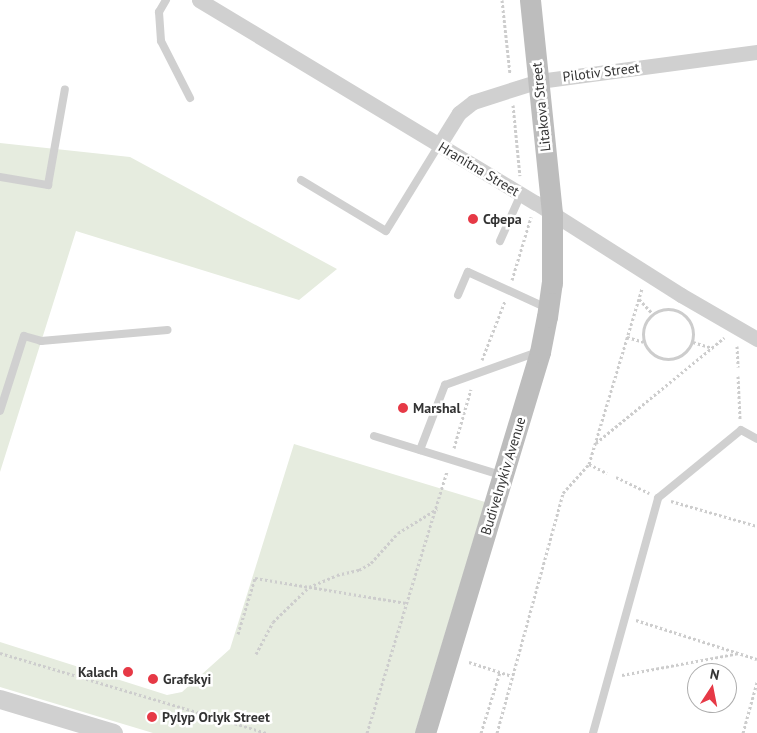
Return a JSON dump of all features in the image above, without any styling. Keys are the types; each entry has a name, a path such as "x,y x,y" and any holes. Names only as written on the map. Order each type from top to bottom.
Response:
{"main road":[{"name":"Litakova Street","path":"530,0 552,213"},
{"name":"Budivelnykiv Avenue","path":"425,733 540,352 549,308 554,248 552,213"}],"street":[{"name":"Hranitna Street","path":"199,0 521,194 736,328 757,339"},
{"name":"Pilotiv Street","path":"439,145 459,113 473,102 539,80 757,52"},
{"path":"0,699 113,733"}],"lane":[{"path":"166,0 159,12 161,41 190,98"},
{"path":"0,177 48,185 64,89"},
{"path":"302,180 386,231 439,145"},
{"path":"500,240 521,194"},
{"path":"458,295 468,272 549,308"},
{"path":"0,411 24,336 41,341 168,330"},
{"path":"420,450 445,385 540,352"},
{"path":"594,733 658,498 741,430 757,439"},
{"path":"374,436 503,475"}],"path":[{"path":"496,733 563,493 589,464 647,273"},
{"path":"639,299 653,314"},
{"path":"627,337 644,342 654,355 668,360 684,355 693,342 692,326 683,314 668,309 653,314 644,327 644,342"},
{"path":"595,444 736,328"},
{"path":"693,342 712,348"},
{"path":"738,376 741,430"},
{"path":"589,464 607,473"},
{"path":"616,477 658,498 757,526"},
{"path":"256,654 273,622 309,587 337,575 360,570 371,563 398,533 437,509"},
{"path":"238,634 255,578 406,603"},
{"path":"626,617 757,659"},
{"path":"0,653 267,733"},
{"path":"609,678 739,653"},
{"path":"469,662 512,676"},
{"path":"483,733 500,672"},
{"path":"743,733 757,682"}],"shaded area":[{"path":"0,143 130,157 337,269 299,300 76,231 0,472"},
{"path":"294,444 485,502 415,733 153,733 0,687 0,642 167,695 182,692 230,649"}],"place":[{"name":"Сфера","path":"473,219"},
{"name":"Marshal","path":"403,408"},
{"name":"Kalach","path":"128,672"},
{"name":"Grafskyi","path":"153,679"},
{"name":"Pylyp Orlyk Street","path":"152,717"}]}
